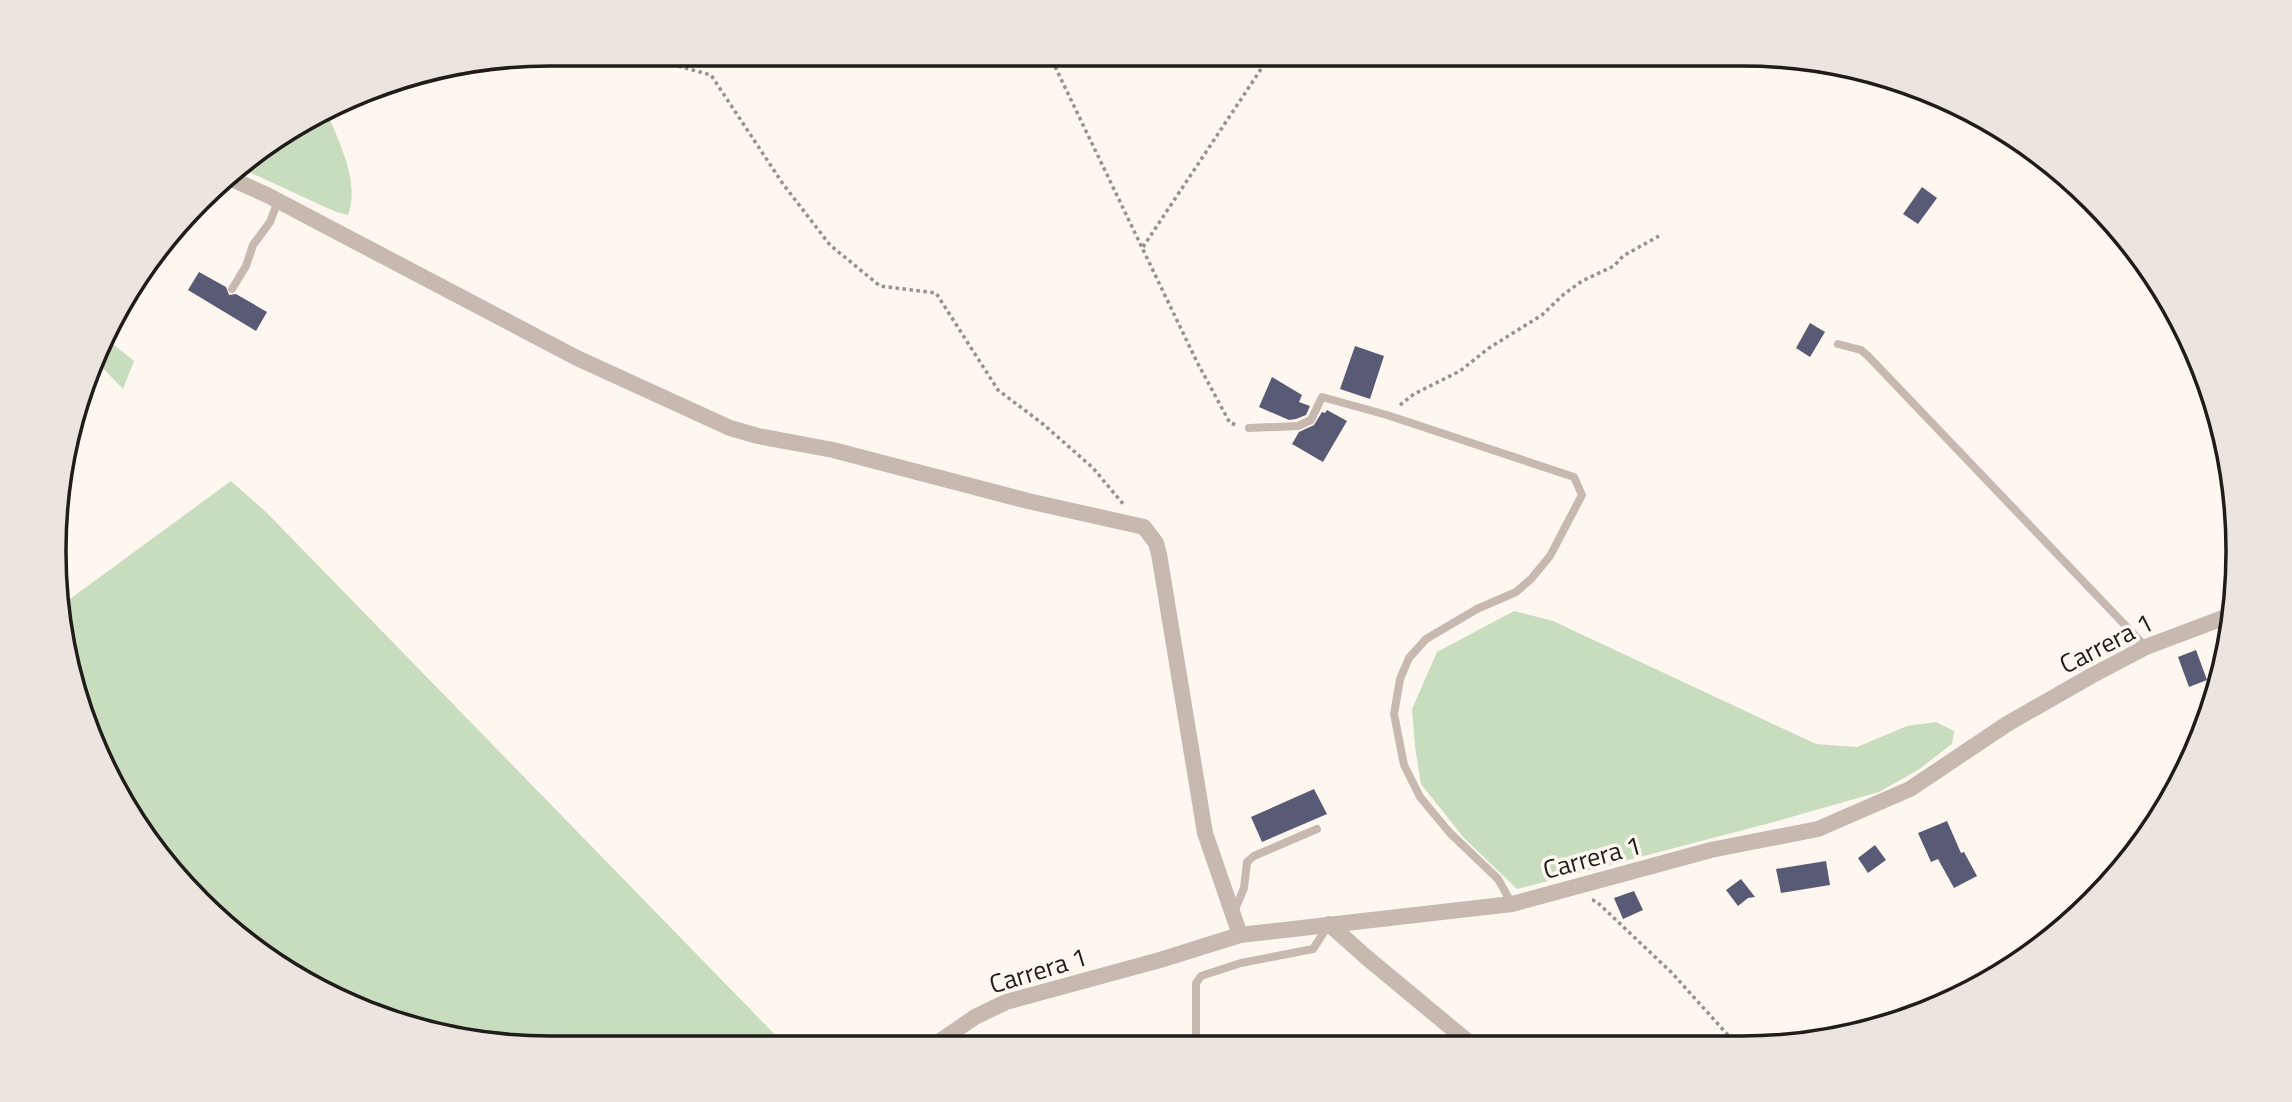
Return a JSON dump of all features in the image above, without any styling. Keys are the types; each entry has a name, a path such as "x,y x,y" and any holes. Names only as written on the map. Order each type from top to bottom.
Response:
{"street":[{"path":"238,182 577,358 730,428 833,450 1028,501 1139,524 1150,532 1156,543 1205,833 1240,935"},
{"name":"Carrera 1","path":"947,1036 975,1017 1006,1002 1240,935 1512,904 1711,850 1818,829 1910,789 2007,724 2146,647 2220,619"},
{"path":"1329,924 1461,1036"}],"lane":[{"path":"232,289 270,222 278,201"},
{"path":"1838,344 1861,350 1868,356 2146,647"},
{"path":"1249,428 1298,426 1311,421 1322,397 1387,415 1574,477 1582,495 1550,556 1516,592 1477,609 1426,639 1409,658 1400,679 1394,714 1404,765 1420,797 1450,832 1498,879 1512,904"},
{"path":"1232,915 1244,888 1247,862 1254,856 1317,829"},
{"path":"1196,1036 1196,983 1201,975 1241,963 1313,949 1329,924"}],"path":[{"path":"678,66 711,75 783,184 830,245 880,286 936,293 998,390 1043,424 1093,468 1139,524"},
{"path":"1055,66 1197,362 1230,423 1249,428"},
{"path":"1143,247 1263,66"},
{"path":"1387,415 1414,394 1460,371 1489,348 1542,315 1582,281 1614,265 1623,256 1659,236"},
{"path":"1576,887 1587,899 1596,901 1672,973 1729,1036"}],"green space":[{"path":"330,120 343,151 352,189 348,215 250,172 282,148"},
{"path":"113,344 134,361 123,389 102,368"},
{"path":"231,481 266,512 776,1036 551,1036 488,1031 456,1026 395,1010 309,971 256,935 208,894 148,820 116,765 92,707 76,646 70,599"},
{"path":"1514,611 1553,621 1816,744 1857,747 1907,726 1936,722 1954,731 1952,744 1918,770 1879,792 1517,889 1464,838 1421,784 1412,709 1437,652"}],"building":[{"path":"1922,187 1937,198 1918,224 1903,214"},
{"path":"199,272 226,287 229,295 236,294 267,312 256,331 188,290"},
{"path":"1810,323 1825,332 1810,357 1796,348"},
{"path":"1355,346 1384,356 1370,399 1340,389"},
{"path":"1272,377 1302,395 1299,402 1310,406 1306,415 1289,420 1259,407"},
{"path":"1327,410 1347,421 1323,462 1292,444 1299,432 1314,425 1322,412"},
{"path":"2196,650 2207,680 2189,687 2178,657"},
{"path":"1314,789 1327,814 1262,842 1251,817"},
{"path":"1947,821 1961,853 1964,852 1977,876 1954,888 1938,859 1931,862 1918,833"},
{"path":"1875,845 1886,860 1868,873 1858,858"},
{"path":"1826,861 1830,885 1781,893 1776,869"},
{"path":"1741,879 1755,897 1748,898 1738,906 1726,890"},
{"path":"1634,891 1643,910 1623,919 1614,898"}]}
